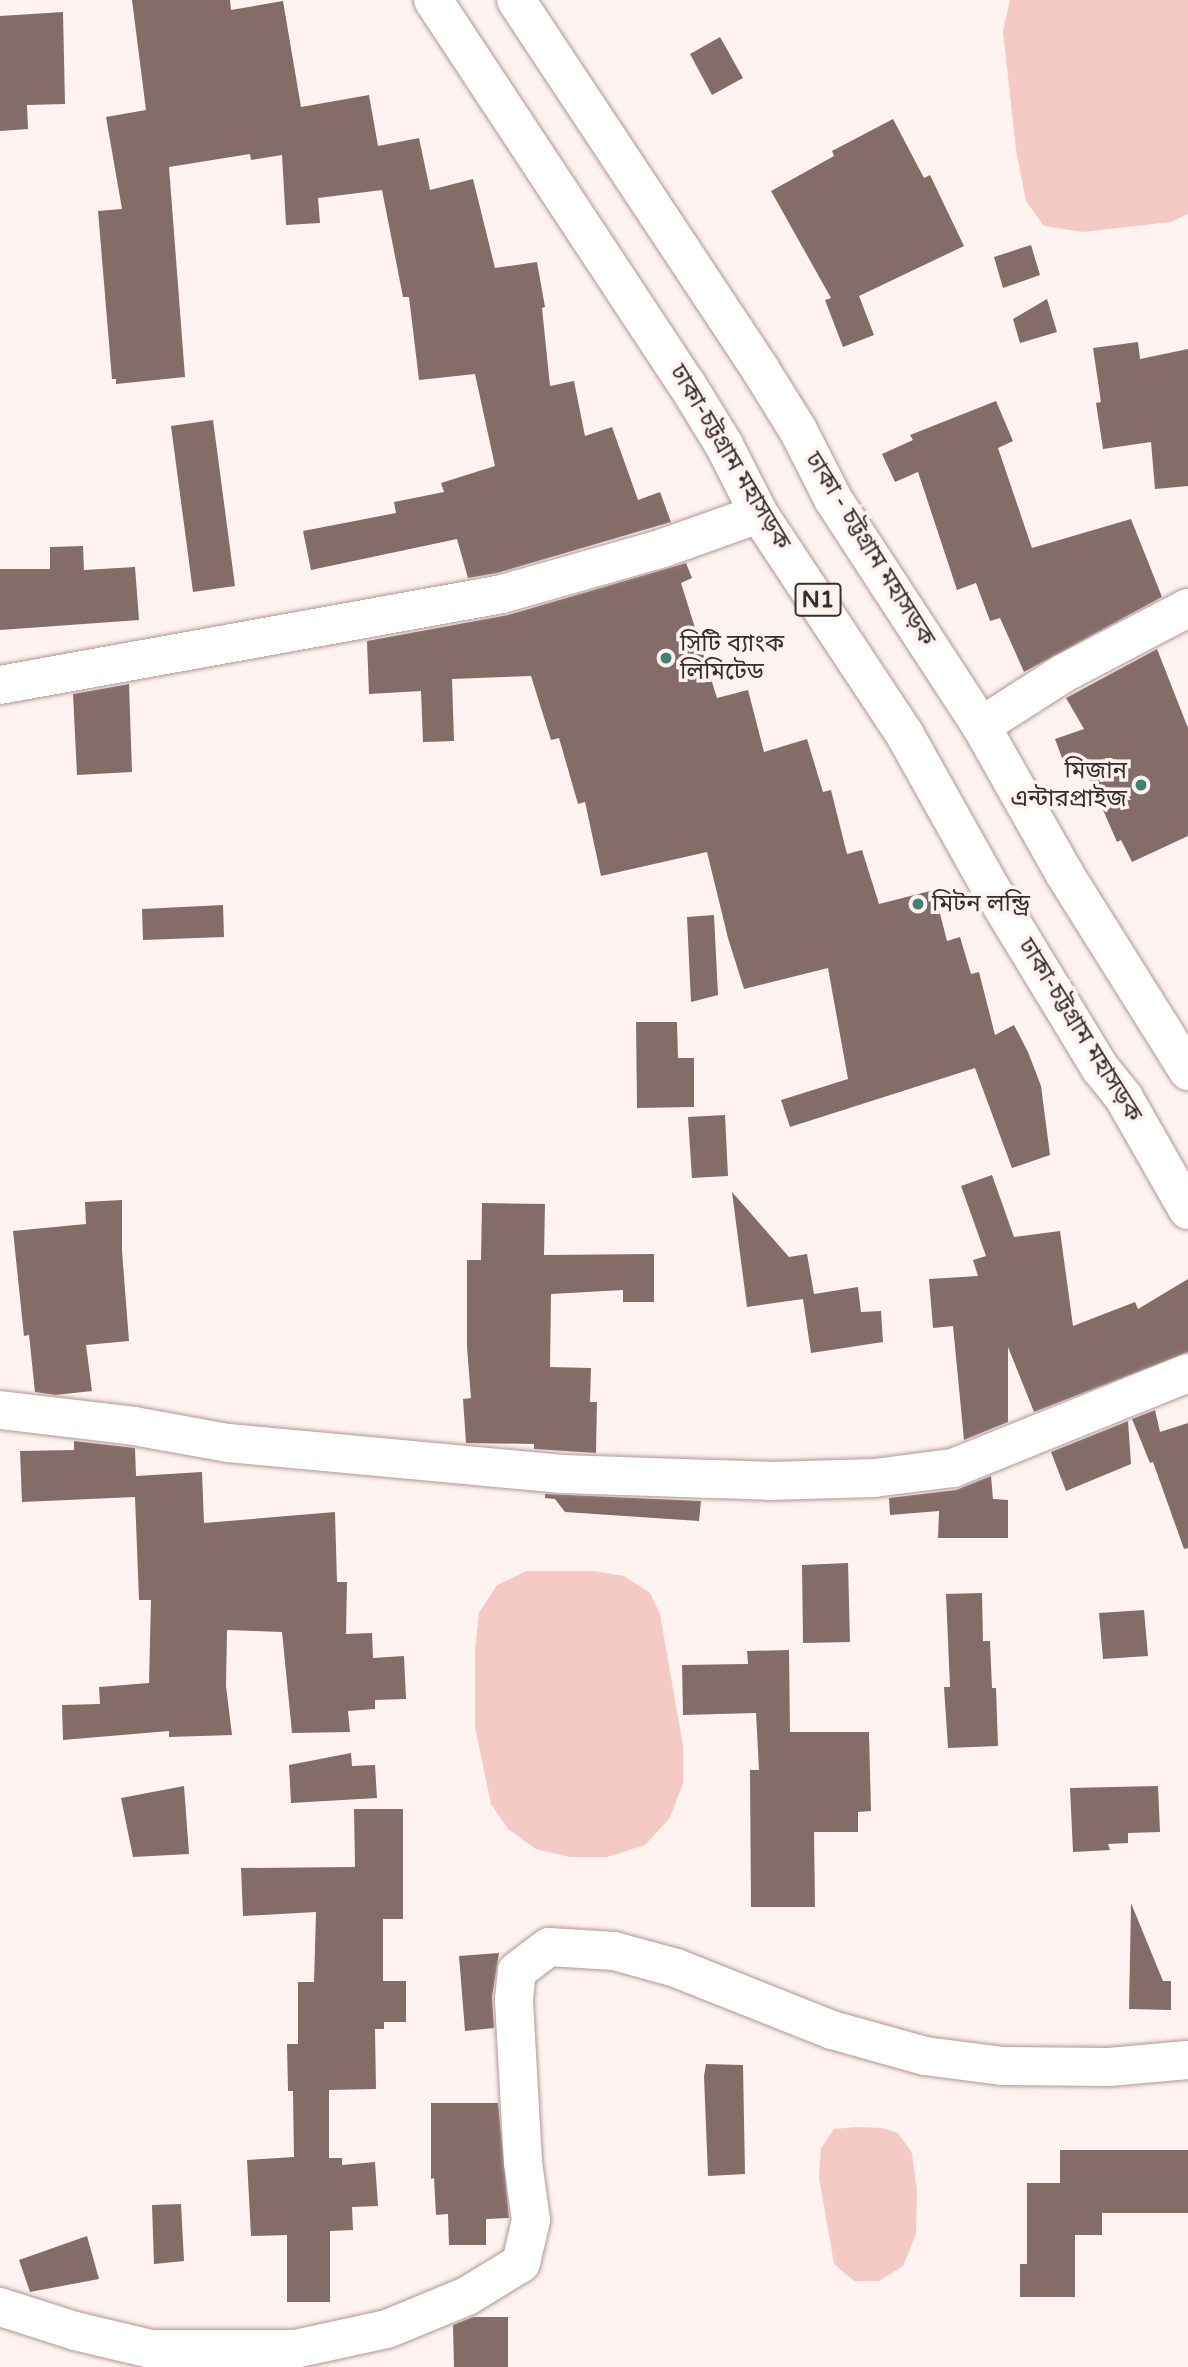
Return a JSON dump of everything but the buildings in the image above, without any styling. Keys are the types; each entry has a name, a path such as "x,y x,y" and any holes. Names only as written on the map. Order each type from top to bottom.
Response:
{"main road":[{"name":"ঢাকা-চট্টগ্রাম মহাসড়ক","path":"433,0 686,383 724,445 759,514 904,733 990,887 1100,1068 1124,1098 1188,1210"},
{"name":"ঢাকা - চট্টগ্রাম মহাসড়ক","path":"516,0 760,369 798,430 833,499 981,726 1064,873 1187,1066"},
{"path":"0,685 502,594 663,548 759,514"},
{"path":"981,726 1064,673 1188,608"},
{"path":"0,1410 134,1426 228,1443 563,1474 769,1482 848,1479 953,1468 1188,1373"},
{"path":"0,2307 75,2331 151,2348 295,2348 387,2329 467,2296 520,2263 531,2220 523,2162 514,1999 517,1971 549,1947 614,1951 676,1968 832,2030 925,2056 1003,2066 1109,2067 1188,2060"}],"shaded area":[{"path":"1010,0 1188,0 1188,214 1171,222 1083,232 1044,226 1026,201 1016,150 1003,31"},
{"path":"527,1571 594,1571 624,1576 650,1593 660,1614 683,1746 683,1783 670,1818 645,1845 607,1857 570,1857 536,1849 508,1829 491,1804 475,1727 475,1650 479,1613 497,1585"},
{"path":"882,2128 898,2133 912,2153 917,2192 916,2234 903,2266 879,2281 854,2281 834,2264 819,2177 821,2148 834,2129"}],"place":[{"name":"সিটি ব্যাংক লিমিটেড","path":"666,658"},
{"name":"মিজান এন্টারপ্রাইজ","path":"1141,785"},
{"name":"মিটন লন্ড্রি","path":"918,904"}]}
